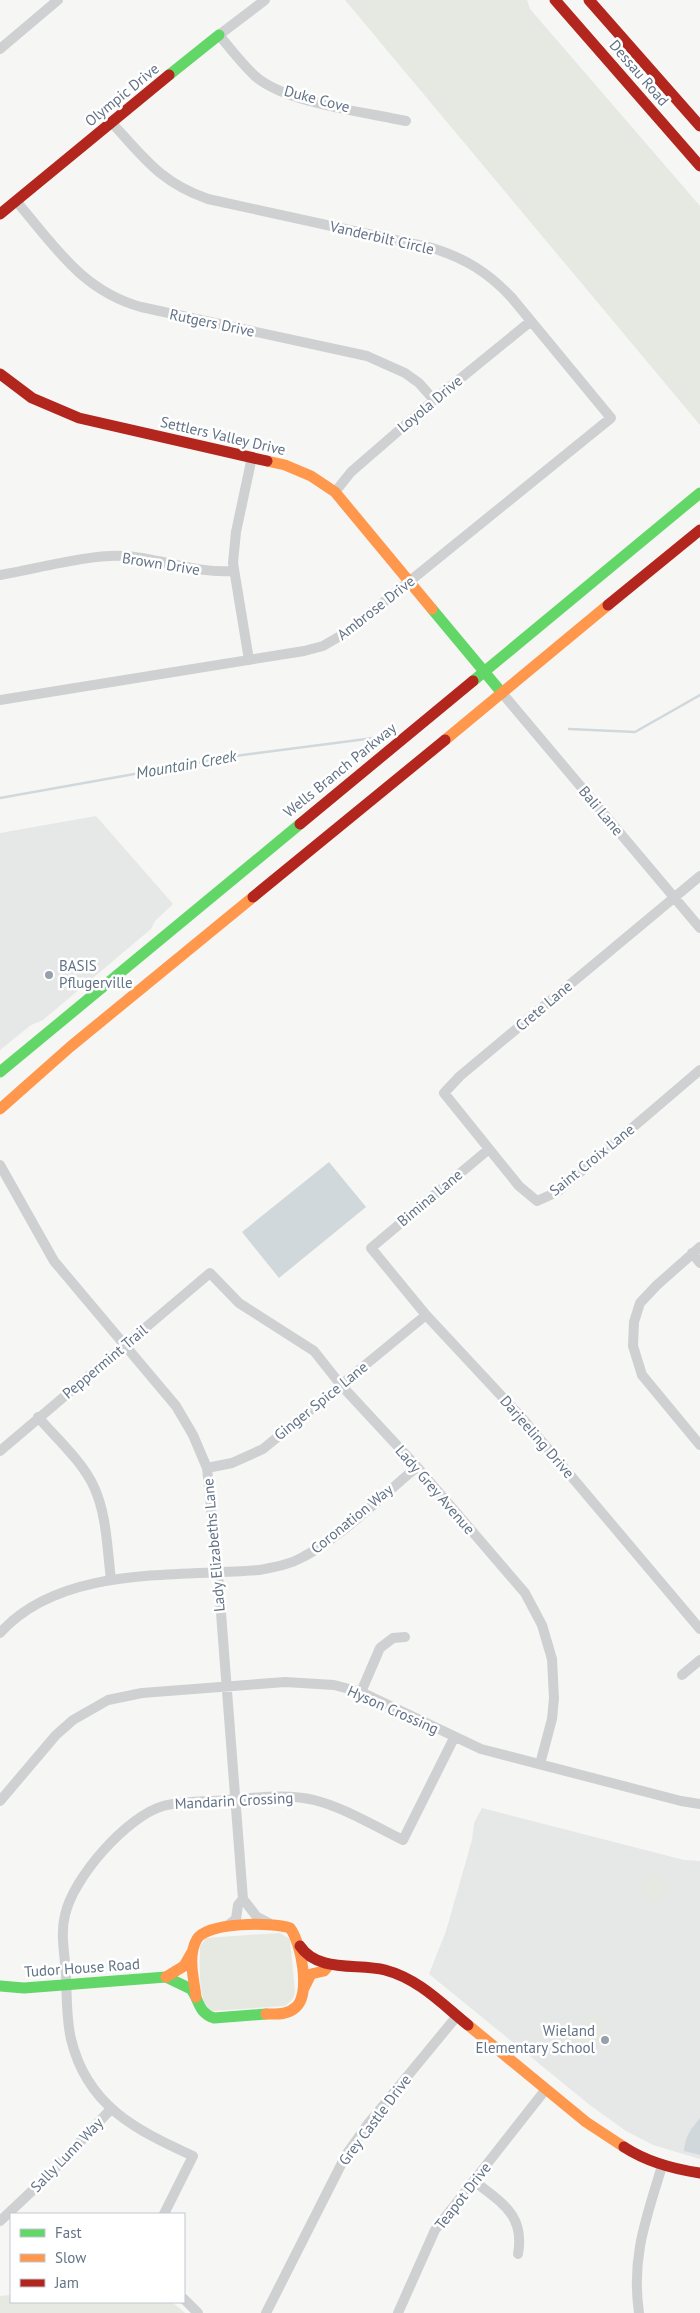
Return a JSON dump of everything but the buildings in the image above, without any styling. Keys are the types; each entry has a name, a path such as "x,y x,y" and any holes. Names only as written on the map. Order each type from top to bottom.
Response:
{"main road":[{"name":"Dessau Road","path":"555,0 700,166"},
{"name":"Dessau Road","path":"589,0 700,126"},
{"name":"Olympic Drive","path":"0,214 219,35"},
{"name":"Settlers Valley Drive","path":"0,374 16,389 64,414 285,465 311,476 335,492 502,693"},
{"name":"Wells Branch Parkway","path":"0,1072 700,493"},
{"path":"0,1109 70,1046 700,530"},
{"name":"Tudor House Road","path":"0,1986 24,1988 166,1977 171,1972 185,1967 190,1960 193,1943 203,1932 223,1928 274,1925 292,1929 304,1954 311,1959 324,1961 329,1965 369,1966 400,1974 419,1984 546,2089 617,2143 662,2166 700,2173"},
{"path":"300,1946 303,1990"},
{"name":"Tudor House Road","path":"192,1952 197,2006 201,2012 214,2018 292,2011 301,2002 303,1990 311,1974 324,1970 329,1965"},
{"name":"Tudor House Road","path":"166,1977 172,1982 180,1982 187,1985 196,1997"}],"street":[{"path":"0,48 58,0"},
{"name":"Olympic Drive","path":"219,35 265,0"},
{"name":"Duke Cove","path":"219,35 255,76 270,86 304,99 406,121"},
{"name":"Vanderbilt Circle","path":"112,123 154,168 171,183 189,193 208,199 432,248 457,256 496,280 611,418"},
{"name":"Rutgers Drive","path":"16,201 85,279 114,298 142,307 367,356 405,373 419,383 434,400"},
{"name":"Loyola Drive","path":"335,492 351,472 434,400 532,321"},
{"name":"Ambrose Drive","path":"0,700 304,651 332,641 410,582 611,418"},
{"path":"249,660 233,571 236,532 252,457"},
{"name":"Brown Drive","path":"0,575 93,559 124,556 149,559 201,570 233,571"},
{"name":"Bali Lane","path":"502,693 700,928"},
{"name":"Crete Lane","path":"489,1149 444,1093 460,1076 700,876"},
{"name":"Saint Croix Lane","path":"489,1149 519,1186 537,1201 557,1192 700,1070"},
{"name":"Bimina Lane","path":"371,1248 489,1149"},
{"name":"Lady Elizabeths Lane","path":"0,1165 54,1261 176,1406 193,1434 207,1468 218,1574 225,1686 243,1899 238,1905 236,1919 223,1928"},
{"name":"Darjeeling Drive","path":"371,1248 426,1315 522,1418 700,1630"},
{"path":"700,1263 696,1250 657,1284 640,1303 634,1322 633,1346 642,1375 700,1445"},
{"name":"Peppermint Trail","path":"0,1451 210,1273"},
{"name":"Lady Grey Avenue","path":"210,1273 238,1303 314,1352 341,1385 417,1467 525,1593 542,1626 552,1659 554,1698 552,1719 540,1764"},
{"name":"Ginger Spice Lane","path":"207,1468 232,1463 263,1449 426,1315"},
{"path":"38,1418 78,1463 94,1487 104,1516 111,1579"},
{"name":"Coronation Way","path":"0,1633 36,1605 72,1588 111,1579 218,1574 267,1569 302,1558 323,1546 417,1467"},
{"path":"361,1692 380,1648 393,1638 405,1637"},
{"path":"682,1675 700,1660"},
{"name":"Hyson Crossing","path":"0,1801 56,1735 90,1708 124,1695 225,1686 310,1682 361,1692 454,1738 481,1749 700,1804"},
{"name":"Mandarin Crossing","path":"165,2213 194,2156 137,2129 111,2109 83,2073 76,2057 68,2020 62,1932 69,1900 77,1885 121,1831 135,1820 162,1807 286,1796 315,1800 403,1840 454,1738"},
{"path":"243,1899 257,1917 274,1925"},
{"name":"Grey Castle Drive","path":"266,2313 346,2155 368,2124 457,2016"},
{"name":"Teapot Drive","path":"398,2313 435,2230 546,2089"},
{"name":"Sally Lunn Way","path":"0,2221 49,2175 111,2109"},
{"path":"639,2313 636,2282 637,2260 642,2235 662,2166"},
{"path":"474,2182 503,2205 512,2215 521,2238 518,2254"},
{"path":"185,2300 198,2313"}],"shaded area":[{"path":"345,0 527,0 530,9 700,206 700,425"},
{"name":"BASIS Pflugerville","path":"96,816 173,904 155,921 151,929 43,1020 31,1025 0,1050 0,833"},
{"path":"329,1162 366,1207 279,1278 242,1232"},
{"name":"Wieland Elementary School","path":"482,1808 684,1860 700,1861 700,2159 653,2145 626,2131 591,2106 429,1974 446,1931 472,1840 474,1823"},
{"path":"653,1871 671,1886 656,1905 637,1890"},
{"path":"280,1933 290,1939 295,1991 291,2002 285,2006 211,2011 203,1999 200,1981 200,1947 206,1938"},
{"path":"593,2011 607,2023 602,2030 609,2036 593,2047 568,2044 584,2025 587,2026 589,2024 586,2021"},
{"path":"700,2118 700,2155 684,2151 689,2133"},
{"path":"10,2295 10,2303 173,2303 185,2313 0,2313 0,2296"}],"waterway":[{"name":"Mountain Creek","path":"569,729 635,732 700,695"},
{"name":"Mountain Creek","path":"0,798 235,756 374,738"}],"traffic: fast":[{"path":"169,75 219,35"},
{"path":"473,681 700,493"},
{"path":"432,609 502,693"},
{"path":"0,1072 300,824"},
{"path":"0,1986 24,1988 166,1977 191,1989 202,2010 214,2018 266,2014"}],"traffic: slow":[{"path":"267,461 285,465 311,476 335,492 432,609"},
{"path":"445,740 608,605"},
{"path":"0,1109 70,1047 253,897"},
{"path":"196,1997 192,1953 197,1939 203,1933 226,1926 255,1924 290,1928 298,1944 303,1968 304,1980 301,2000 296,2007 282,2014 266,2014"},
{"path":"166,1977 184,1966 192,1952"},
{"path":"303,1990 311,1974 324,1971 329,1965"},
{"path":"468,2025 586,2122 624,2147"}],"traffic: jam":[{"path":"555,0 700,166"},
{"path":"589,0 700,126"},
{"path":"0,214 169,75"},
{"path":"0,374 32,398 79,418 267,461"},
{"path":"608,605 700,530"},
{"path":"300,824 473,681"},
{"path":"253,897 445,740"},
{"path":"300,1946 317,1960 328,1964 385,1970 409,1979 430,1993 468,2025"},
{"path":"624,2147 660,2164 700,2173"}],"place":[{"name":"BASIS Pflugerville","path":"49,975"},
{"name":"Wieland Elementary School","path":"605,2040"}]}
